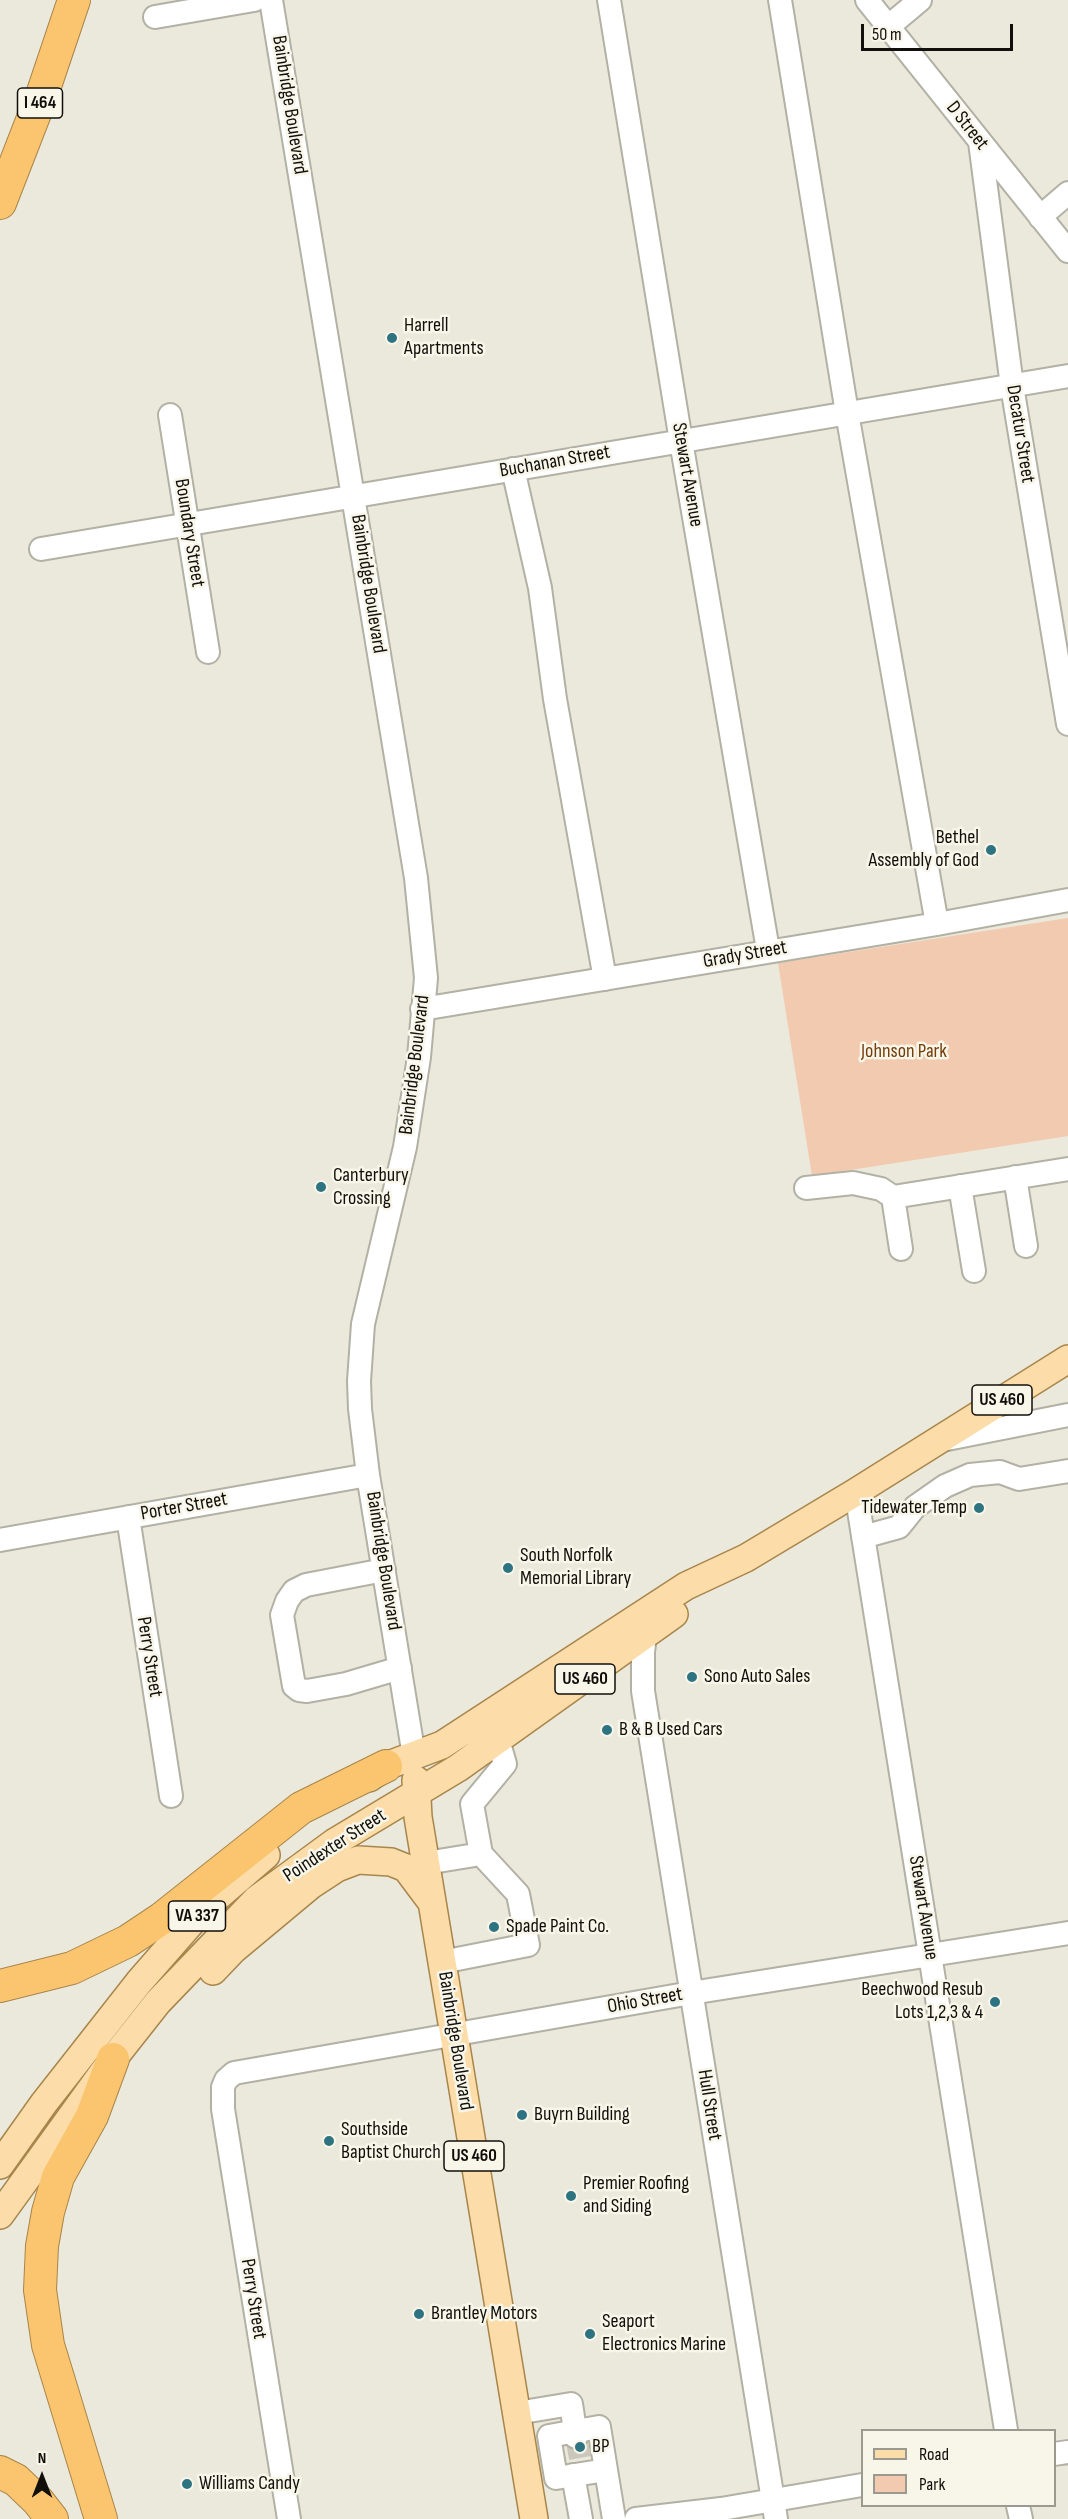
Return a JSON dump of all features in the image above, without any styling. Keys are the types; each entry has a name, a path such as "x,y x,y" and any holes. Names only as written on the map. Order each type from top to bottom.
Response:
{"highway":[{"name":"I 464","path":"0,203 39,105 74,0"},
{"path":"0,1986 72,1968 128,1941 188,1899 301,1808 400,1761"},
{"path":"101,2519 48,2345 40,2290 42,2246 48,2212 58,2177 92,2116 113,2059"},
{"path":"0,2472 16,2481 38,2501 52,2519"}],"main road":[{"name":"Poindexter Street","path":"0,2165 44,2103 139,1982 202,1910 256,1862 400,1761 442,1745 686,1586 746,1558 1068,1359"},
{"name":"Poindexter Street","path":"0,2215 113,2059 158,2002 256,1900 335,1842 417,1793 598,1671 746,1558"},
{"name":"Bainbridge Boulevard","path":"400,1761 417,1793 418,1817 534,2519"},
{"path":"113,2059 163,2021 233,1950 267,1921 311,1885 337,1868 358,1860 391,1862 406,1868 432,1903"}],"street":[{"path":"155,17 254,0"},
{"name":"Bainbridge Boulevard","path":"271,0 416,878 426,978 419,1057 405,1147 397,1189 363,1324 360,1409 368,1475 400,1668 400,1761"},
{"name":"Stewart Avenue","path":"609,0 768,950"},
{"path":"780,0 847,413 937,924"},
{"name":"D Street","path":"867,0 1068,251"},
{"path":"889,26 920,0"},
{"name":"Decatur Street","path":"980,142 1012,386 1068,724"},
{"path":"1040,217 1068,193"},
{"name":"Buchanan Street","path":"41,549 1068,376"},
{"name":"Boundary Street","path":"170,415 208,652"},
{"path":"513,469 540,588 555,699 605,979"},
{"name":"Grady Street","path":"422,1010 1068,900"},
{"path":"806,1188 853,1183 881,1190 893,1197 1068,1169"},
{"path":"1015,1177 1026,1246"},
{"path":"960,1186 974,1271"},
{"path":"893,1197 901,1249"},
{"path":"936,1441 1068,1415"},
{"path":"863,1537 899,1527 915,1507 945,1486 970,1475 1000,1472 1019,1479 1068,1471"},
{"name":"Porter Street","path":"0,1540 368,1475"},
{"name":"Stewart Avenue","path":"856,1492 1006,2429"},
{"name":"Perry Street","path":"128,1517 171,1797"},
{"path":"384,1570 306,1585 294,1591 282,1615 294,1686 299,1690 307,1691 346,1684 400,1668"},
{"name":"Hull Street","path":"645,1636 644,1691 775,2510"},
{"path":"598,1671 620,1670 634,1676 644,1691"},
{"path":"442,1962 528,1946 518,1894 481,1854 472,1804 506,1764 498,1740"},
{"path":"426,1863 481,1854"},
{"name":"Ohio Street","path":"226,2080 234,2073 246,2069 691,1993 1068,1933"},
{"name":"Perry Street","path":"226,2080 223,2087 223,2109 289,2519"},
{"path":"517,2413 571,2404 581,2519"},
{"path":"528,2482 574,2459 599,2427 614,2519"},
{"path":"574,2459 606,2470"},
{"path":"636,2519 775,2510 861,2486"}],"green space":[{"name":"Johnson Park","path":"1068,918 1068,1136 812,1176 778,963"}],"tunnel":[{"path":"576,2437 580,2458"}],"place":[{"name":"Harrell Apartments","path":"392,338"},
{"name":"Bethel Assembly of God","path":"991,850"},
{"name":"Canterbury Crossing","path":"321,1187"},
{"name":"Tidewater Temp","path":"979,1508"},
{"name":"South Norfolk Memorial Library","path":"508,1568"},
{"name":"Sono Auto Sales","path":"692,1677"},
{"name":"B & B Used Cars","path":"607,1730"},
{"name":"Spade Paint Co.","path":"494,1927"},
{"name":"Beechwood Resub Lots 1,2,3 & 4","path":"995,2002"},
{"name":"Buyrn Building","path":"522,2115"},
{"name":"Southside Baptist Church","path":"329,2141"},
{"name":"Premier Roofing and Siding","path":"571,2196"},
{"name":"Brantley Motors","path":"419,2314"},
{"name":"Seaport Electronics Marine","path":"590,2334"},
{"name":"BP","path":"580,2447"},
{"name":"Williams Candy","path":"187,2484"}]}
